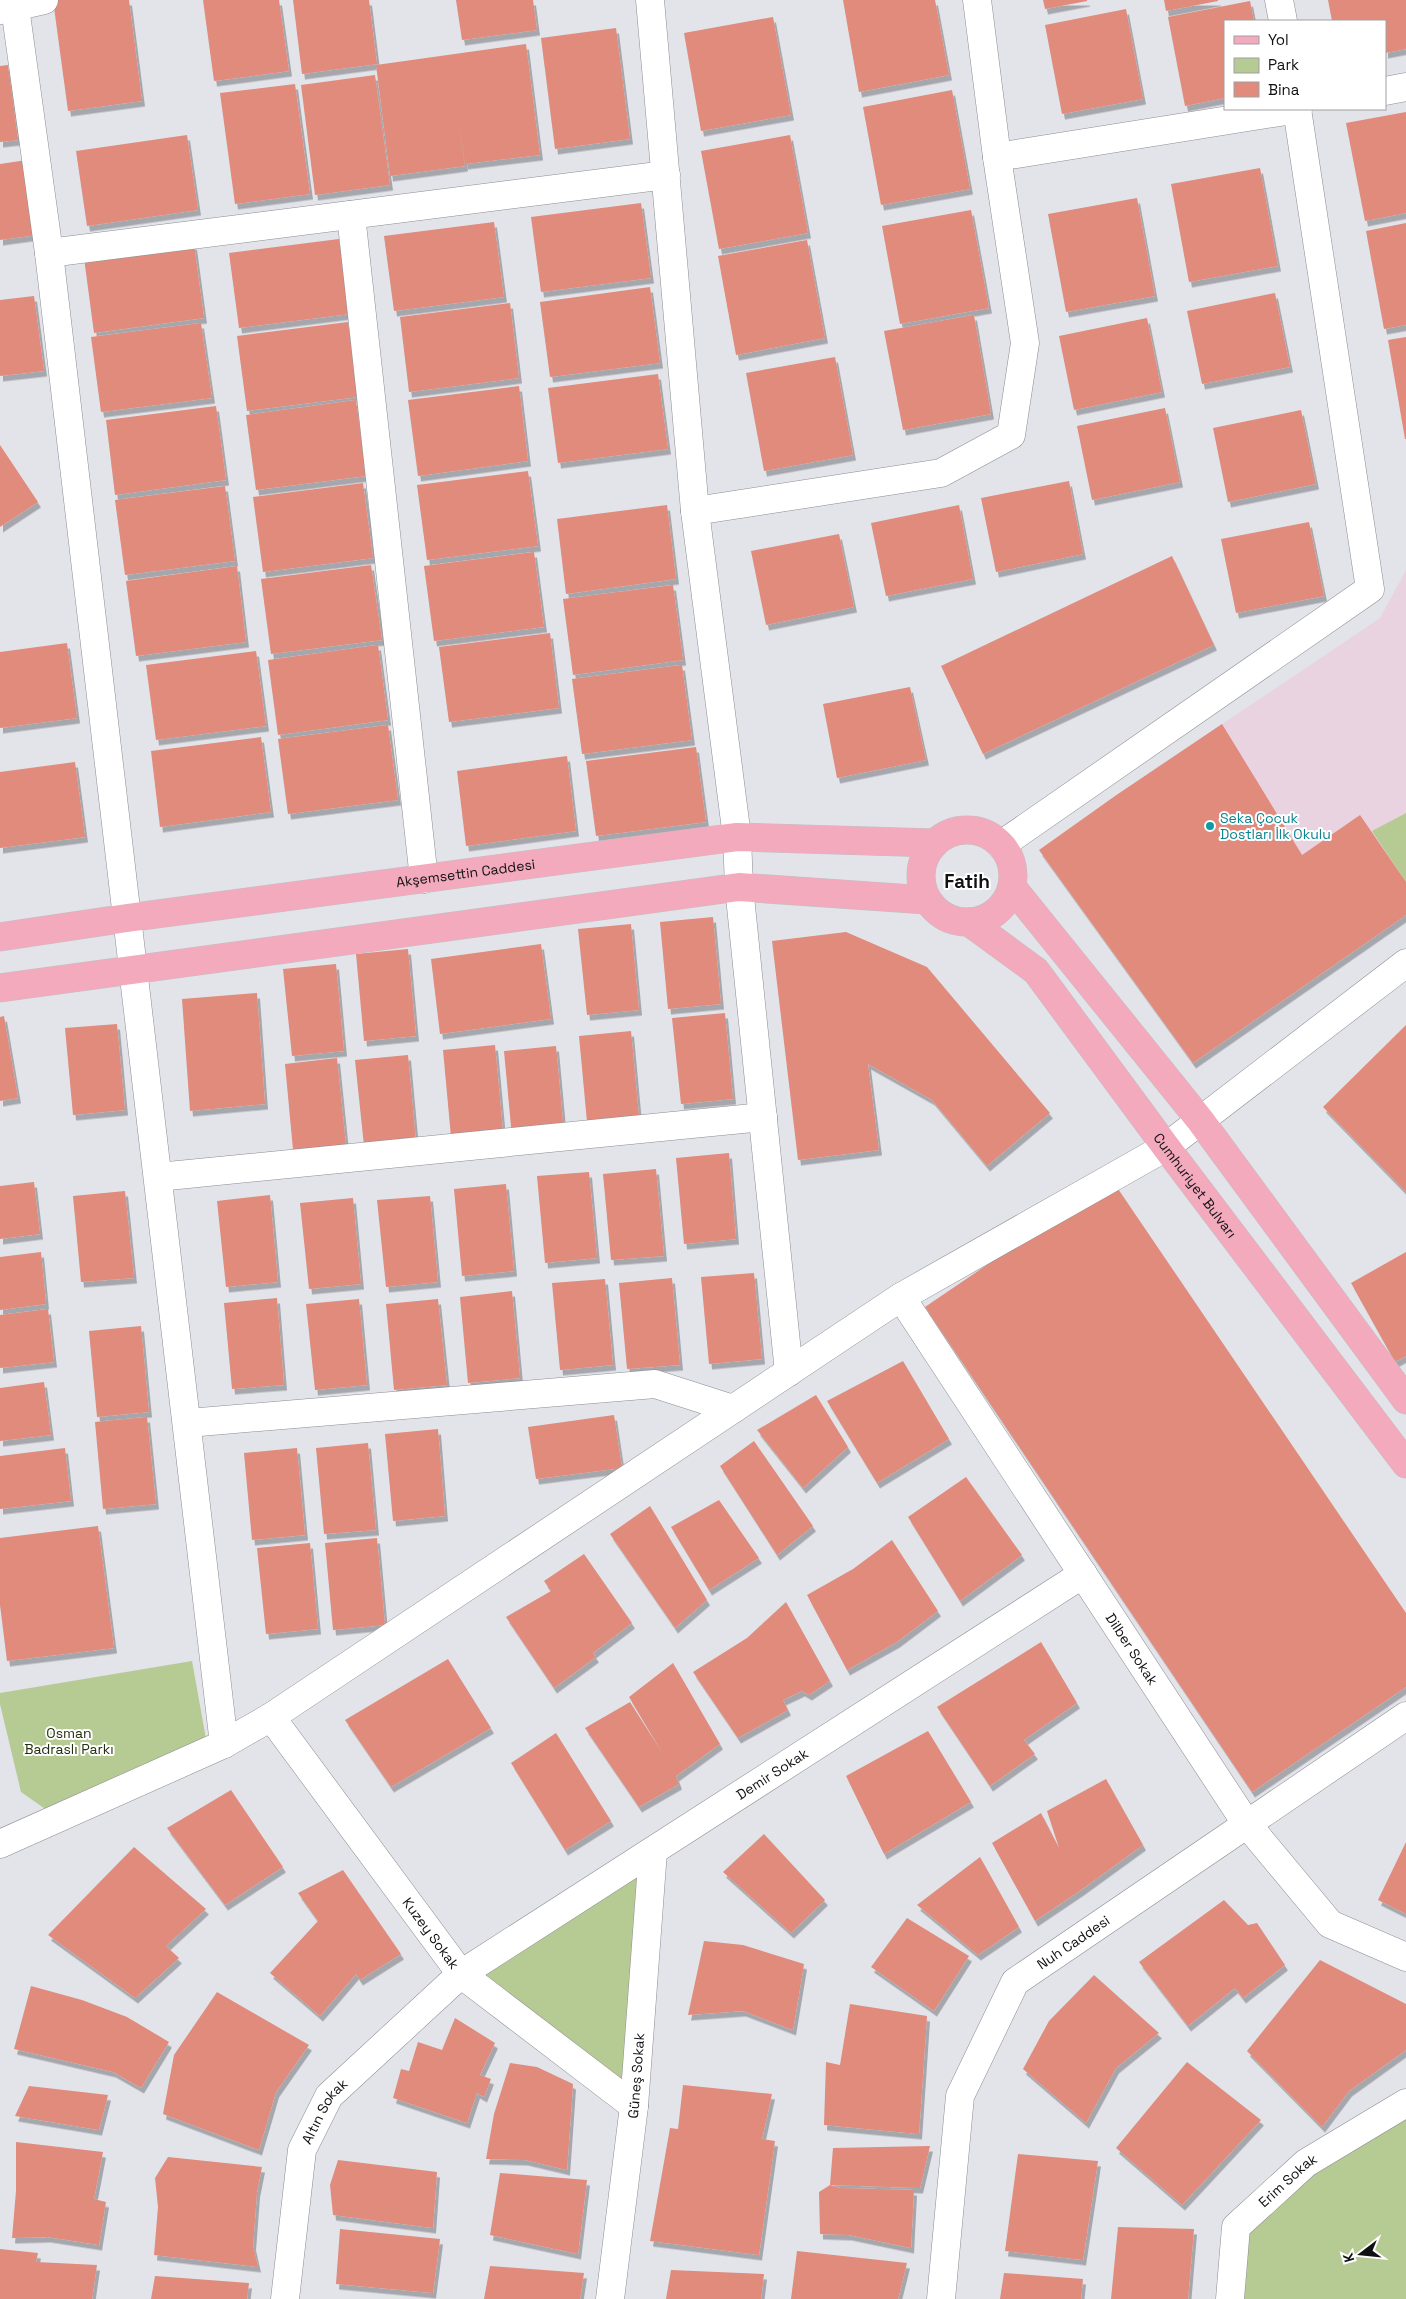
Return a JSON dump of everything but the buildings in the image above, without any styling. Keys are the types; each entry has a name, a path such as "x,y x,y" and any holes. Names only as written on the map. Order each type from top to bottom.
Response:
{"main road":[{"path":"976,830 990,836 1001,845 1010,857 1013,872 1012,887 1006,900 996,912 984,919 957,922 945,917 927,900 922,885 921,870 925,855 934,843 947,834 976,830"},
{"name":"Akşemsettin Caddesi","path":"0,937 126,918 737,837 934,843"},
{"path":"0,988 739,887 927,900"},
{"path":"1012,887 1200,1120 1406,1400"},
{"name":"Cumhuriyet Bulvarı","path":"970,922 1036,971 1166,1147 1406,1464"}],"street":[{"path":"44,0 9,6 49,253 126,918 134,970 188,1423 224,1744"},
{"path":"650,0 695,511 737,837 739,887 789,1372"},
{"path":"695,511 941,473 1011,435 1025,343 997,157 978,0"},
{"path":"1279,0 1283,20"},
{"path":"1386,91 1406,86"},
{"path":"997,157 1291,110"},
{"path":"1001,845 1370,589 1297,110"},
{"path":"49,253 666,175"},
{"path":"351,215 424,879"},
{"path":"0,1844 224,1744 271,1718 901,1297 1166,1147 1406,963"},
{"path":"158,1177 763,1117"},
{"name":"Dilber Sokak","path":"901,1297 1246,1823 1330,1924 1406,1957"},
{"path":"188,1423 655,1384 733,1409"},
{"name":"Demir Sokak","path":"461,1974 1083,1574"},
{"name":"Nuh Caddesi","path":"941,2299 960,2096 1015,1982 1246,1823 1406,1716"},
{"name":"Kuzey Sokak","path":"271,1718 461,1974 634,2106"},
{"name":"Güneş Sokak","path":"610,2299 634,2106 653,1851"},
{"name":"Altın Sokak","path":"286,2299 302,2150 329,2096 461,1974"},
{"name":"Erim Sokak","path":"1230,2299 1236,2227 1306,2163 1406,2103"}],"shaded area":[{"path":"1406,570 1406,882 1360,815 1206,922 1115,796 1380,618"}],"green space":[{"path":"1406,813 1406,882 1372,831"},
{"name":"Osman Badraslı Parkı","path":"192,1661 206,1739 51,1813 21,1792 0,1704 0,1693"},
{"path":"653,1851 634,2106 461,1974"},
{"path":"1406,2103 1406,2299 1230,2299 1236,2227"}],"place":[{"name":"Seka Çocuk Dostları İlk Okulu","path":"1210,826"}],"district":[{"name":"Fatih","path":"967,881"}]}
